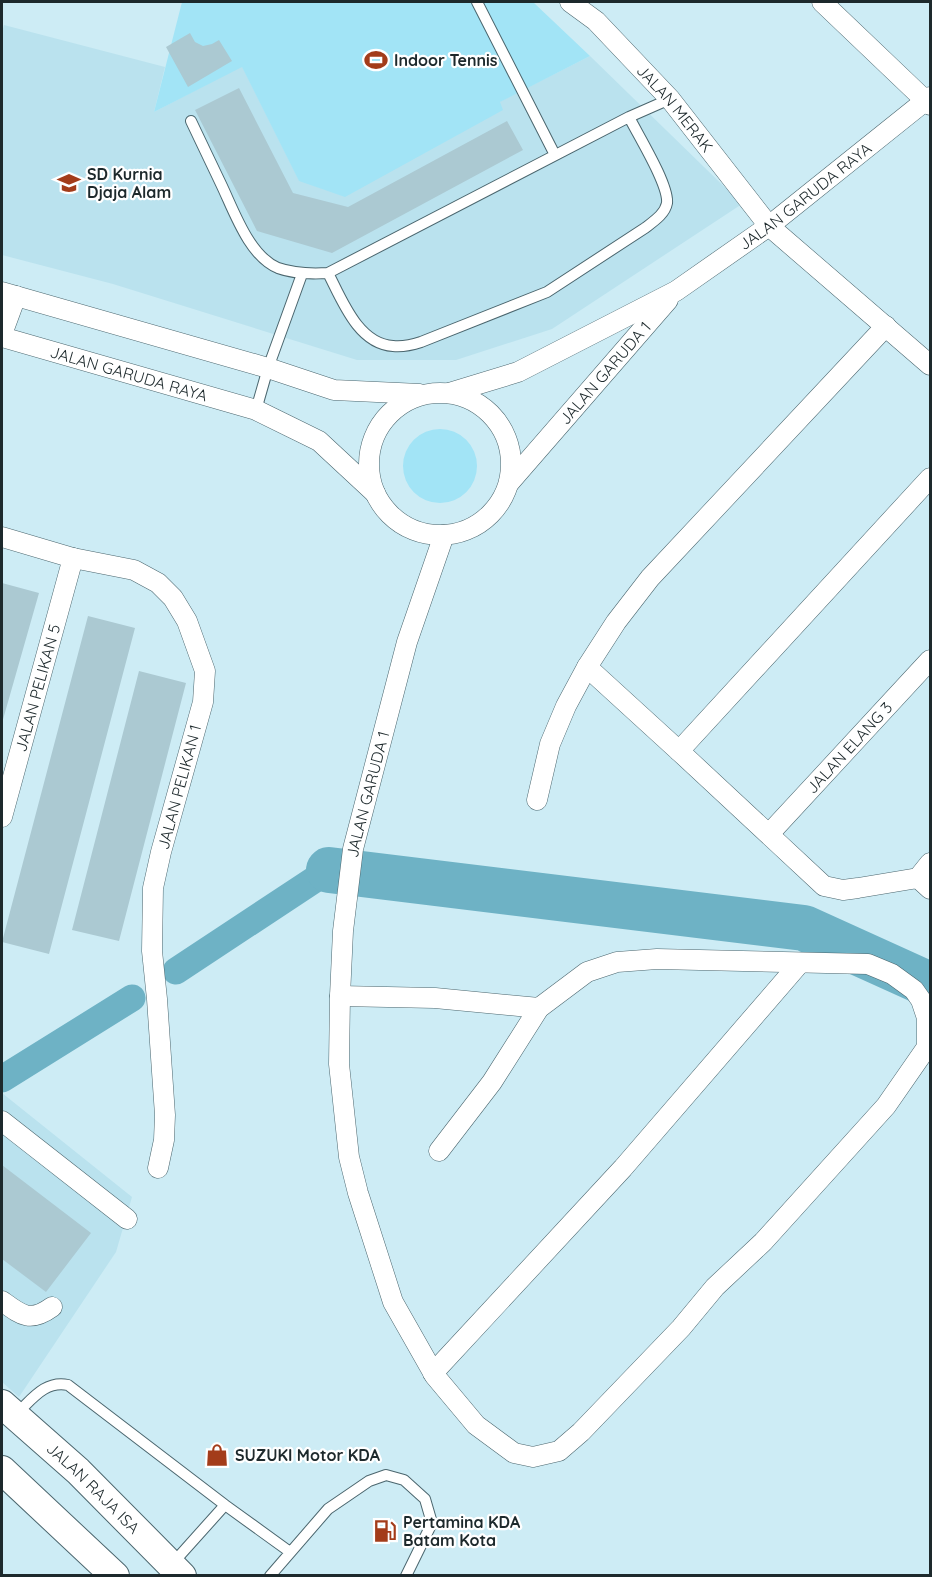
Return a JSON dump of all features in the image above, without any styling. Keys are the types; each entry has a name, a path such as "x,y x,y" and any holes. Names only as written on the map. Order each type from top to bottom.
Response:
{"main road":[{"name":"JALAN RAJA ISA","path":"8,1410 78,1471 177,1570"},
{"path":"2,1470 115,1575"}],"street":[{"name":"JALAN MERAK","path":"570,2 596,21 670,99 769,226 930,365"},
{"path":"822,2 929,101"},
{"name":"JALAN GARUDA RAYA","path":"676,291 769,226 929,101"},
{"path":"2,336 9,294 268,368 334,390 425,395 449,393 518,372 676,291"},
{"name":"JALAN GARUDA 1","path":"509,483 676,291"},
{"path":"537,800 550,744 566,706 587,667 616,622 650,578 886,326"},
{"name":"JALAN GARUDA RAYA","path":"2,336 256,410"},
{"path":"256,410 319,441 376,494 387,511 403,525 423,533 444,535 465,531 484,520 500,503 509,483 512,458 506,434 492,415 473,400 449,393"},
{"path":"376,494 370,473 370,452 377,432 389,415 406,402 425,395"},
{"path":"679,751 930,478"},
{"name":"JALAN GARUDA 1","path":"444,535 407,642 353,849 343,931 339,1064 349,1157 358,1193 393,1302 433,1372 476,1425 514,1453 533,1457 559,1451 581,1432 681,1328 715,1287 763,1242 886,1106 927,1047 927,1018 921,1000 914,990 892,974 868,964 657,959 617,962 587,972 539,1008"},
{"name":"JALAN PELIKAN 1","path":"2,537 73,558 134,570 158,583 173,598 187,621 205,671 203,702 153,888 152,951 165,1115 164,1140 158,1168"},
{"name":"JALAN PELIKAN 5","path":"2,817 73,558"},
{"name":"JALAN ELANG 3","path":"769,834 930,660"},
{"path":"587,667 824,886 843,890 926,877"},
{"path":"433,1372 623,1168 800,963"},
{"path":"340,996 435,998 539,1008 492,1082 439,1151"},
{"path":"2,1121 127,1219"},
{"path":"2,1301 25,1316 38,1316 52,1307"}],"lane":[{"path":"477,2 555,155"},
{"path":"191,121 243,232 255,249 277,267 302,274 328,273 629,117 670,99"},
{"path":"328,273 345,307 362,332 390,346 407,346 421,342 547,292 645,228 659,217 665,208 666,195 661,178 629,117"},
{"path":"256,410 268,368 302,274"},
{"path":"8,1410 46,1387 54,1384 68,1385 290,1552"},
{"path":"270,1575 328,1509 369,1481 386,1475 404,1480 425,1499 432,1523 406,1575"},
{"path":"177,1570 225,1505"}],"shaded area":[{"path":"182,2 533,2 590,56 500,102 503,110 345,197 299,181 242,67 154,112"},
{"path":"4,25 165,67 154,112 242,66 299,180 326,190 590,56 742,204 552,329 456,360 357,360 113,284 2,255 2,32"},
{"path":"440,429 454,432 466,440 474,452 477,466 474,480 466,492 454,500 440,503 426,500 414,492 406,480 403,466 406,452 414,440 426,432"},
{"path":"2,1093 132,1197 116,1252 19,1397 2,1382"}],"building":[{"path":"190,33 195,42 203,46 219,40 232,61 188,87 166,47"},
{"path":"239,88 293,193 348,207 507,121 523,150 332,253 257,231 195,110"},
{"path":"2,583 39,593 2,723"},
{"path":"88,616 135,628 49,954 2,942"},
{"path":"139,671 186,683 119,941 72,930"},
{"path":"2,1165 91,1233 46,1292 2,1259"}],"waterway":[{"path":"176,971 329,870"},
{"path":"329,870 804,928 930,985"},
{"path":"2,1079 132,998"}],"place":[{"name":"Indoor Tennis","path":"376,60"},
{"name":"SD Kurnia Djaja Alam","path":"69,183"},
{"name":"SUZUKI Motor KDA","path":"217,1455"},
{"name":"Pertamina KDA Batam Kota","path":"385,1531"}]}
